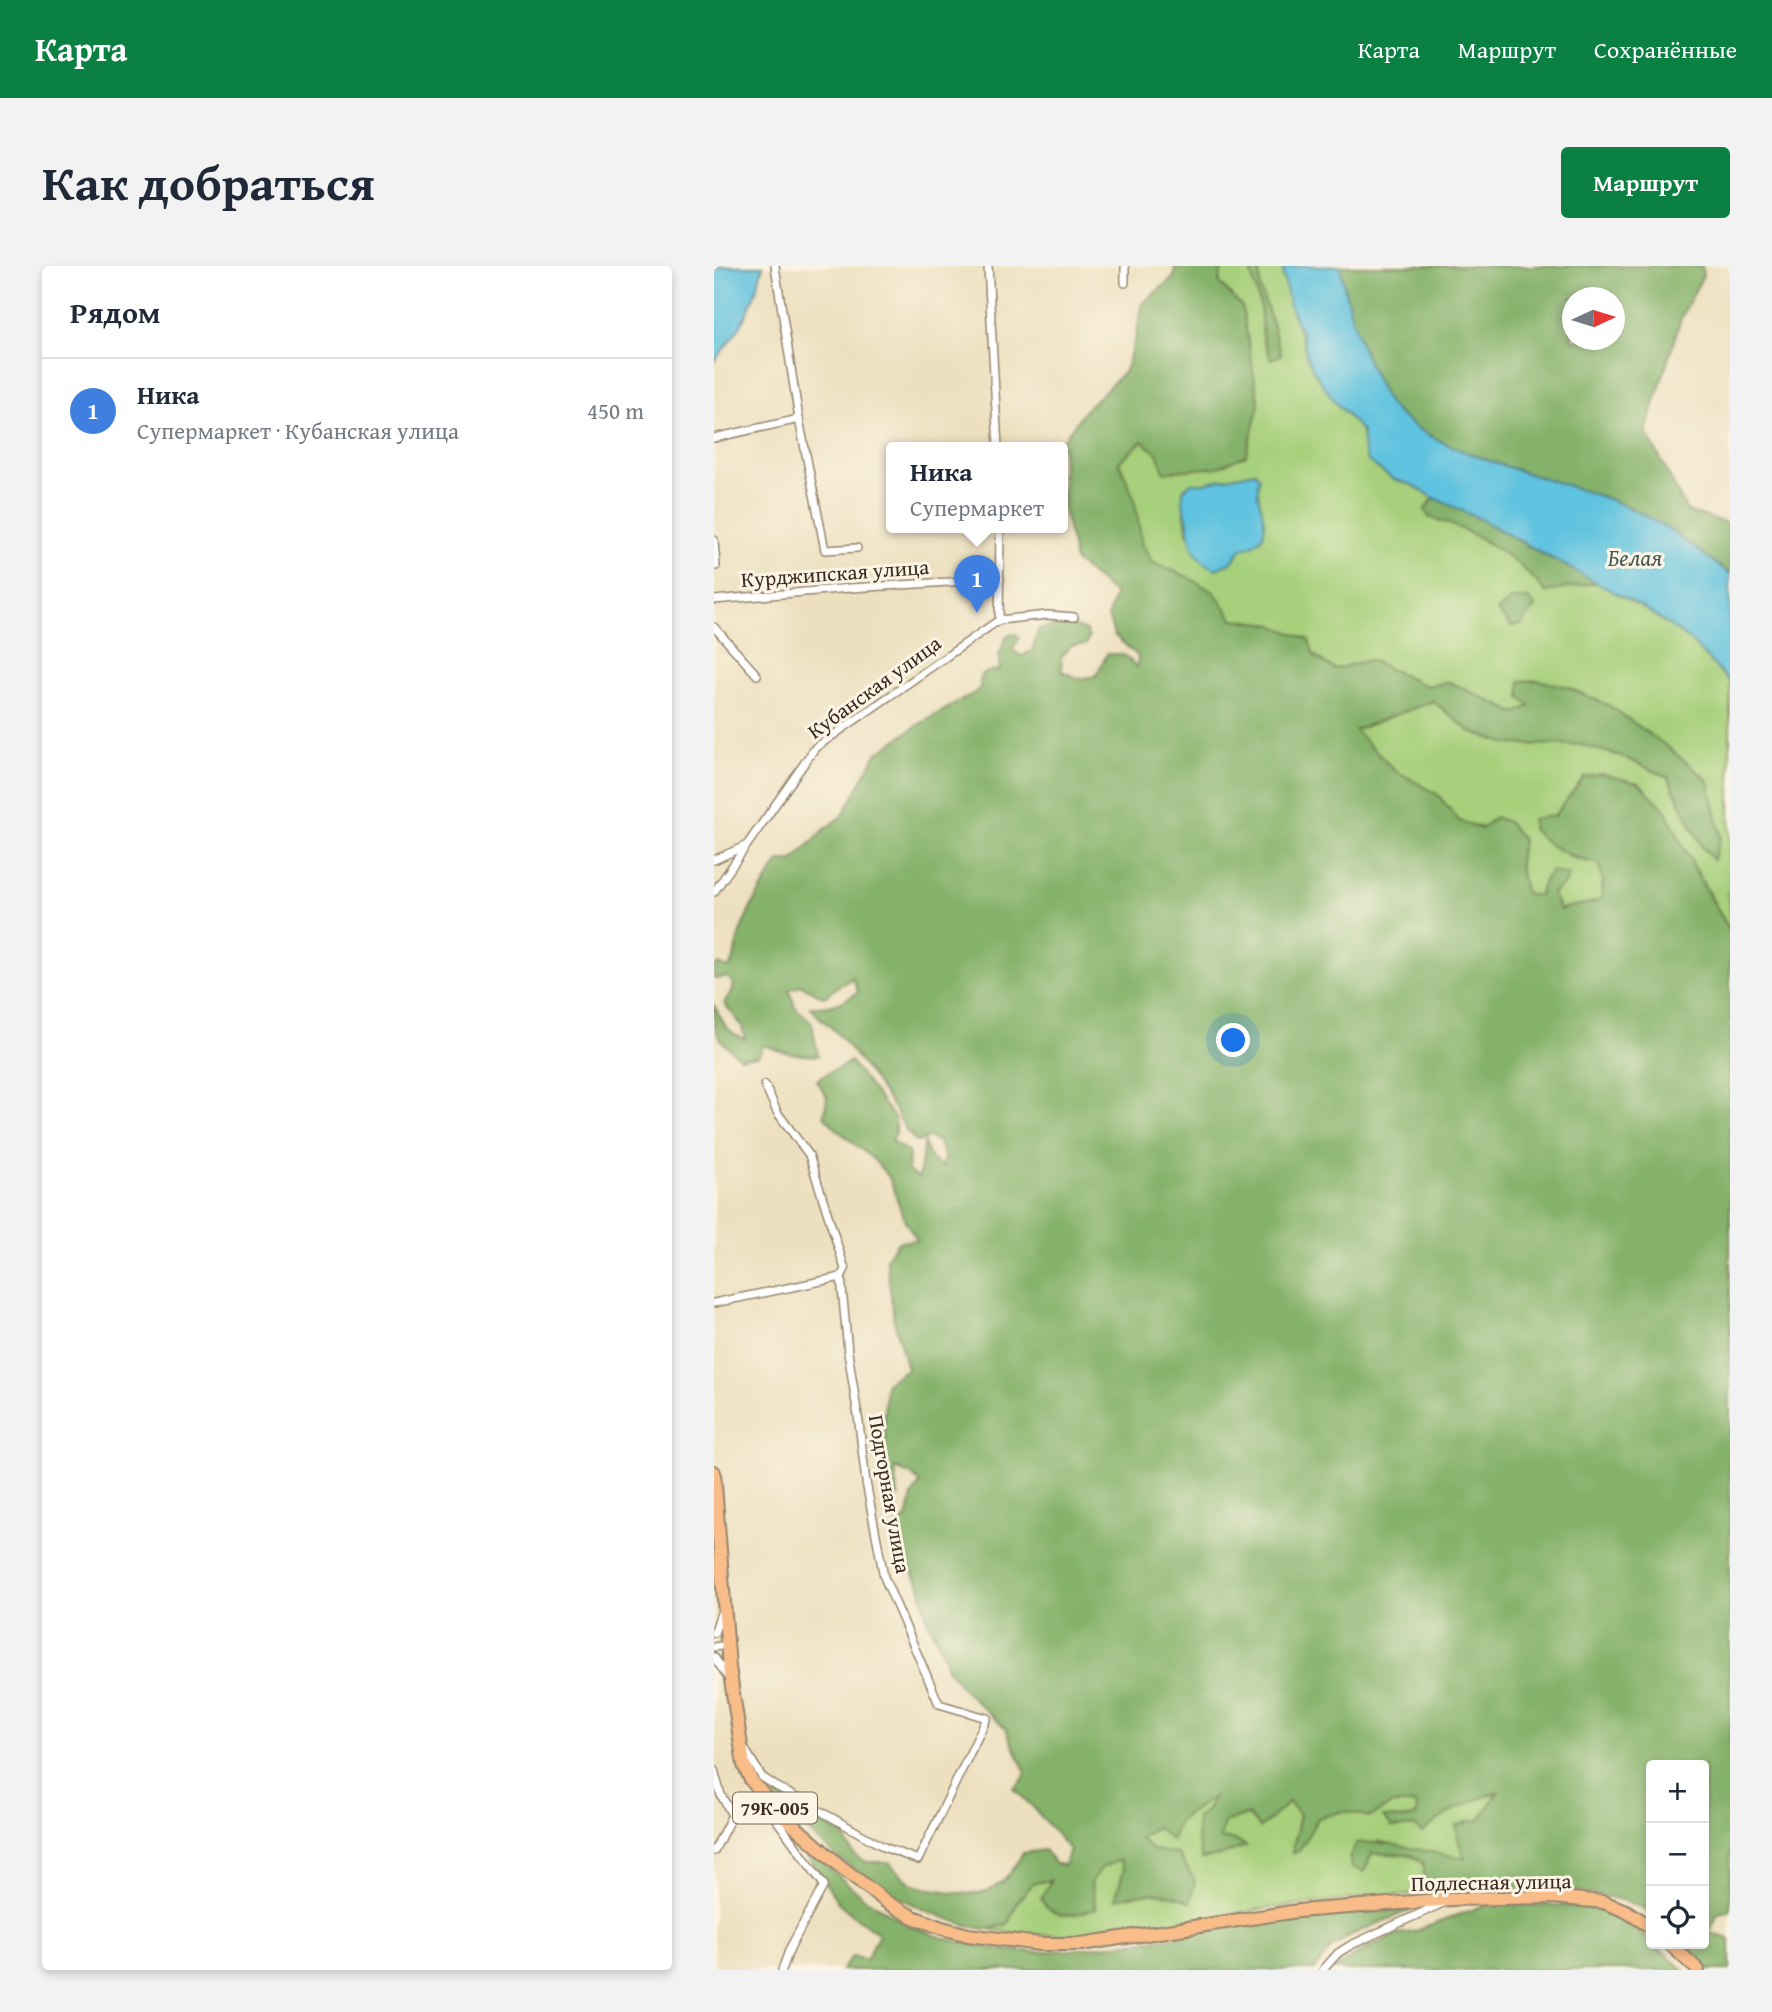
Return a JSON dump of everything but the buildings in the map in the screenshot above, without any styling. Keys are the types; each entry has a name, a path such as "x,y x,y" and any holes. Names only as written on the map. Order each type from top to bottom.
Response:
{"main road":[{"name":"79К-005","path":"714,1472 724,1602 721,1646 740,1742"},
{"name":"Подлесная улица","path":"740,1742 744,1765 751,1780 775,1809 840,1866 888,1903 913,1917 968,1935 1040,1944 1081,1944 1278,1913 1452,1899 1541,1897 1603,1902 1626,1910 1646,1924"},
{"path":"1675,1949 1698,1970"}],"street":[{"path":"775,266 799,419 825,550 858,548"},
{"path":"988,266 998,442"},
{"path":"1125,266 1125,283"},
{"path":"714,438 799,419"},
{"path":"999,620 1000,533"},
{"path":"714,540 716,566"},
{"name":"Курджипская улица","path":"714,600 1000,579"},
{"name":"Кубанская улица","path":"714,892 815,748 999,620 1048,615 1074,617"},
{"path":"714,627 757,675"},
{"path":"714,860 745,846"},
{"name":"Подгорная улица","path":"740,1742 762,1777 774,1785 884,1847 918,1860 986,1718 939,1703 884,1577 866,1482 848,1352 841,1277 845,1269 809,1155 777,1112 765,1085"},
{"path":"714,1303 841,1277"},
{"path":"714,1633 724,1602"},
{"path":"714,1657 726,1676 732,1693"},
{"path":"714,1770 720,1795 732,1815"},
{"path":"714,1851 732,1815 747,1798 770,1811 824,1885 790,1948 782,1970"},
{"path":"1323,1970 1338,1953 1351,1945 1452,1899"}],"green space":[{"path":"1175,266 1222,266 1219,283 1242,307 1259,405 1246,455 1218,467 1164,472 1157,453 1142,441 1119,462 1134,498 1142,544 1153,563 1186,576 1215,593 1233,619 1270,624 1309,640 1314,656 1334,669 1370,660 1426,686 1450,682 1515,713 1530,706 1520,697 1520,681 1538,680 1567,687 1610,706 1709,781 1721,837 1713,860 1702,847 1668,777 1621,756 1581,745 1508,744 1471,732 1433,701 1355,730 1393,769 1438,795 1459,821 1481,829 1495,817 1508,822 1522,839 1519,864 1526,895 1539,895 1551,871 1569,875 1565,884 1552,893 1560,910 1601,899 1603,881 1599,864 1554,847 1532,829 1532,819 1554,816 1584,777 1602,774 1639,783 1665,809 1703,885 1730,931 1730,1911 1718,1913 1709,1933 1709,1760 1646,1760 1646,1910 1609,1897 1581,1893 1518,1888 1438,1887 1424,1878 1424,1863 1411,1855 1372,1853 1364,1872 1352,1867 1349,1857 1357,1843 1397,1845 1465,1858 1456,1826 1480,1820 1498,1792 1458,1808 1422,1833 1415,1826 1393,1828 1383,1817 1402,1819 1417,1815 1416,1804 1393,1804 1370,1817 1343,1811 1318,1818 1299,1851 1292,1854 1300,1815 1289,1802 1260,1828 1247,1815 1224,1823 1220,1838 1234,1840 1246,1846 1202,1859 1197,1839 1197,1818 1207,1810 1213,1797 1179,1820 1172,1840 1156,1827 1140,1838 1152,1850 1178,1854 1195,1881 1190,1902 1171,1895 1153,1893 1115,1899 1124,1870 1120,1860 1102,1867 1091,1882 1096,1909 1072,1915 1053,1912 1041,1899 1051,1880 1033,1883 1017,1902 1008,1924 982,1929 921,1908 872,1881 806,1829 770,1788 844,1836 853,1854 866,1862 889,1862 910,1882 926,1888 955,1893 980,1893 999,1885 1023,1853 1044,1850 1056,1864 1064,1865 1070,1850 1014,1789 1026,1773 1006,1729 963,1689 948,1669 927,1620 920,1585 912,1571 898,1522 907,1519 912,1496 920,1483 912,1475 895,1468 898,1497 887,1489 884,1416 886,1383 907,1369 894,1320 886,1258 898,1242 917,1240 905,1221 889,1177 874,1160 824,1116 827,1097 817,1080 850,1061 895,1119 895,1135 891,1141 909,1153 908,1171 919,1178 924,1143 930,1158 942,1167 944,1157 939,1142 929,1137 917,1142 913,1138 859,1060 811,1007 836,1004 858,992 853,978 824,997 801,985 789,990 795,1007 812,1023 818,1056 790,1054 764,1045 758,1056 741,1058 721,1040 716,1029 714,1004 729,1030 745,1039 742,1026 724,1003 734,984 727,977 714,979 714,968 718,964 728,968 732,963 744,921 779,861 793,861 843,815 876,754 918,725 974,693 980,688 981,675 1000,670 999,656 1007,635 1016,634 1019,638 1012,650 1022,656 1032,651 1039,629 1068,624 1086,631 1089,637 1086,644 1071,646 1061,657 1062,671 1079,679 1096,676 1107,654 1123,654 1137,667 1138,656 1114,635 1108,616 1115,594 1075,561 1068,528 1068,442 1062,442 1085,410 1125,371 1143,303 1174,277"},
{"path":"1222,266 1249,266 1260,305 1281,355 1259,288 1259,266 1284,266 1283,274 1290,306 1314,372 1336,403 1362,431 1363,442 1393,479 1412,485 1434,498 1425,509 1429,517 1461,529 1493,546 1522,567 1545,592 1599,582 1689,639 1730,682 1730,889 1727,894 1730,902 1730,931 1685,850 1568,801 1554,816 1569,857 1599,864 1603,881 1602,899 1560,910 1552,893 1565,884 1545,879 1539,895 1526,895 1519,864 1522,839 1459,821 1438,795 1393,769 1354,730 1433,701 1471,732 1508,744 1581,745 1621,756 1668,777 1702,847 1713,860 1709,781 1610,706 1530,707 1515,713 1450,682 1426,686 1370,660 1334,669 1270,624 1233,619 1215,593 1185,576 1153,563 1142,544 1134,498 1119,462 1142,441 1157,453 1242,307 1219,283","holes":["1255,472 1259,477 1255,489 1257,497 1241,549 1232,562 1187,533 1183,490 1191,483 1204,483"]},
{"path":"1249,266 1259,266 1260,288 1281,355 1271,359 1263,340 1260,305"},
{"path":"1340,266 1702,266 1703,275 1681,318 1646,431 1687,511 1730,524 1730,574 1665,528 1623,505 1467,453 1410,423 1390,405 1378,384 1349,309"},
{"path":"1434,498 1480,519 1599,582 1545,592 1522,567 1493,546 1461,529 1429,517 1425,509"},
{"path":"1512,599 1529,599 1535,607 1521,625 1511,626 1497,611"},
{"path":"1499,1792 1480,1820 1470,1821 1459,1842 1466,1858 1438,1855 1378,1841 1371,1853 1405,1855 1418,1860 1438,1887 1505,1889 1383,1896 1270,1908 1101,1935 1021,1934 987,1929 1008,1924 1017,1902 1033,1883 1052,1880 1096,1909 1091,1882 1102,1867 1121,1859 1124,1870 1116,1898 1171,1893 1152,1850 1140,1838 1156,1827 1179,1820 1214,1796 1197,1839 1234,1840 1219,1838 1224,1823 1247,1815 1268,1821 1289,1802 1300,1815 1292,1853 1299,1850 1318,1818 1344,1811 1370,1817 1393,1804 1417,1804 1418,1815 1402,1819 1384,1818 1393,1828 1415,1826 1422,1833 1458,1807"},
{"path":"795,1838 863,1897 910,1926 943,1938 991,1948 1033,1952 1071,1950 1182,1936 1284,1916 1372,1913 1417,1907 1353,1934 1332,1947 1314,1970 842,1970 852,1956 866,1960 879,1934 840,1905"},
{"path":"1562,1905 1601,1910 1644,1935 1646,1949 1660,1949 1683,1970 1333,1970 1365,1949 1397,1934 1413,1932 1482,1906"},
{"path":"1709,1933 1730,1939 1730,1970 1709,1970 1689,1949 1709,1949"}],"water":[{"path":"719,266 763,266 754,297 740,327 714,362 714,275"},
{"name":"Белая","path":"1284,266 1340,266 1353,323 1363,350 1388,402 1410,423 1467,453 1623,505 1665,528 1730,574 1730,682 1689,639 1645,609 1480,519 1412,485 1393,479 1368,461 1364,452 1362,431 1336,403 1307,357 1303,338 1290,306 1283,274"},
{"path":"1255,472 1259,477 1259,500 1264,520 1262,537 1254,544 1241,549 1232,562 1216,569 1207,565 1196,554 1191,542 1183,490 1191,483 1204,483"}],"place":[{"name":"Ника","path":"977,613"}]}
